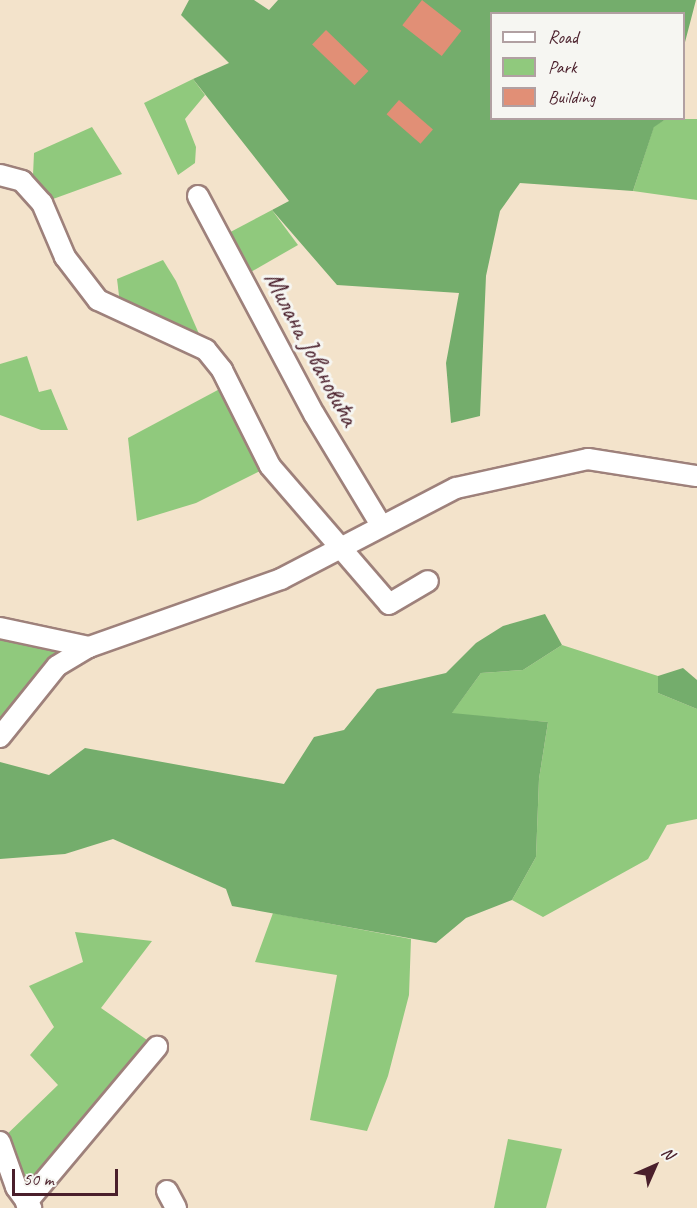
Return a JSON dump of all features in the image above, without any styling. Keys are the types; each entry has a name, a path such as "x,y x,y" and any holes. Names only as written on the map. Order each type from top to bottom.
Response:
{"street":[{"path":"0,175 22,181 42,203 65,257 98,300 206,350 222,370 270,466 345,549 389,604 428,581"},
{"name":"Милана Јовановића","path":"198,196 319,424 381,525"},
{"path":"0,737 57,666 89,647 281,579 345,549 381,525 456,488 588,459 697,476"},
{"path":"0,628 89,647"},
{"path":"0,1142 28,1206 157,1047"}],"green space":[{"path":"189,0 254,0 269,10 278,0 696,0 685,42 685,12 490,12 490,120 664,120 654,127 633,191 520,183 500,211 486,276 480,416 451,423 446,363 459,293 337,285 272,210 289,201 193,79 229,63 181,15"},
{"path":"193,79 205,95 185,119 196,147 195,163 178,175 144,103"},
{"path":"697,119 697,200 633,191 654,126 664,120"},
{"path":"92,127 122,174 42,203 22,181 33,175 34,153"},
{"path":"272,210 298,245 242,277 221,237"},
{"path":"163,260 176,281 206,350 121,312 117,279"},
{"path":"27,356 39,392 51,389 68,430 41,430 0,415 0,364"},
{"path":"229,384 270,466 196,503 137,521 128,438"},
{"path":"545,614 562,645 523,670 481,673 452,713 548,722 539,779 536,857 512,900 466,918 436,943 232,906 226,889 113,839 65,854 0,859 0,762 49,775 85,748 284,784 314,737 344,730 377,689 446,673 476,643 503,626"},
{"path":"0,628 79,645 0,737"},
{"path":"562,645 658,676 658,693 697,709 697,819 667,825 648,859 543,917 512,900 536,857 539,779 548,722 451,714 481,673 523,670"},
{"path":"683,668 697,680 697,709 658,693 658,676"},
{"path":"273,913 411,939 409,995 388,1076 367,1131 310,1120 337,975 255,962"},
{"path":"75,932 152,941 101,1008 157,1047 26,1203 0,1141 58,1085 30,1055 54,1027 29,986 83,962"},
{"path":"508,1139 562,1149 546,1208 494,1208"}],"building":[{"path":"422,0 461,31 442,56 402,25"},
{"path":"326,30 368,71 355,85 312,44"},
{"path":"399,100 433,130 420,144 387,114"}]}
